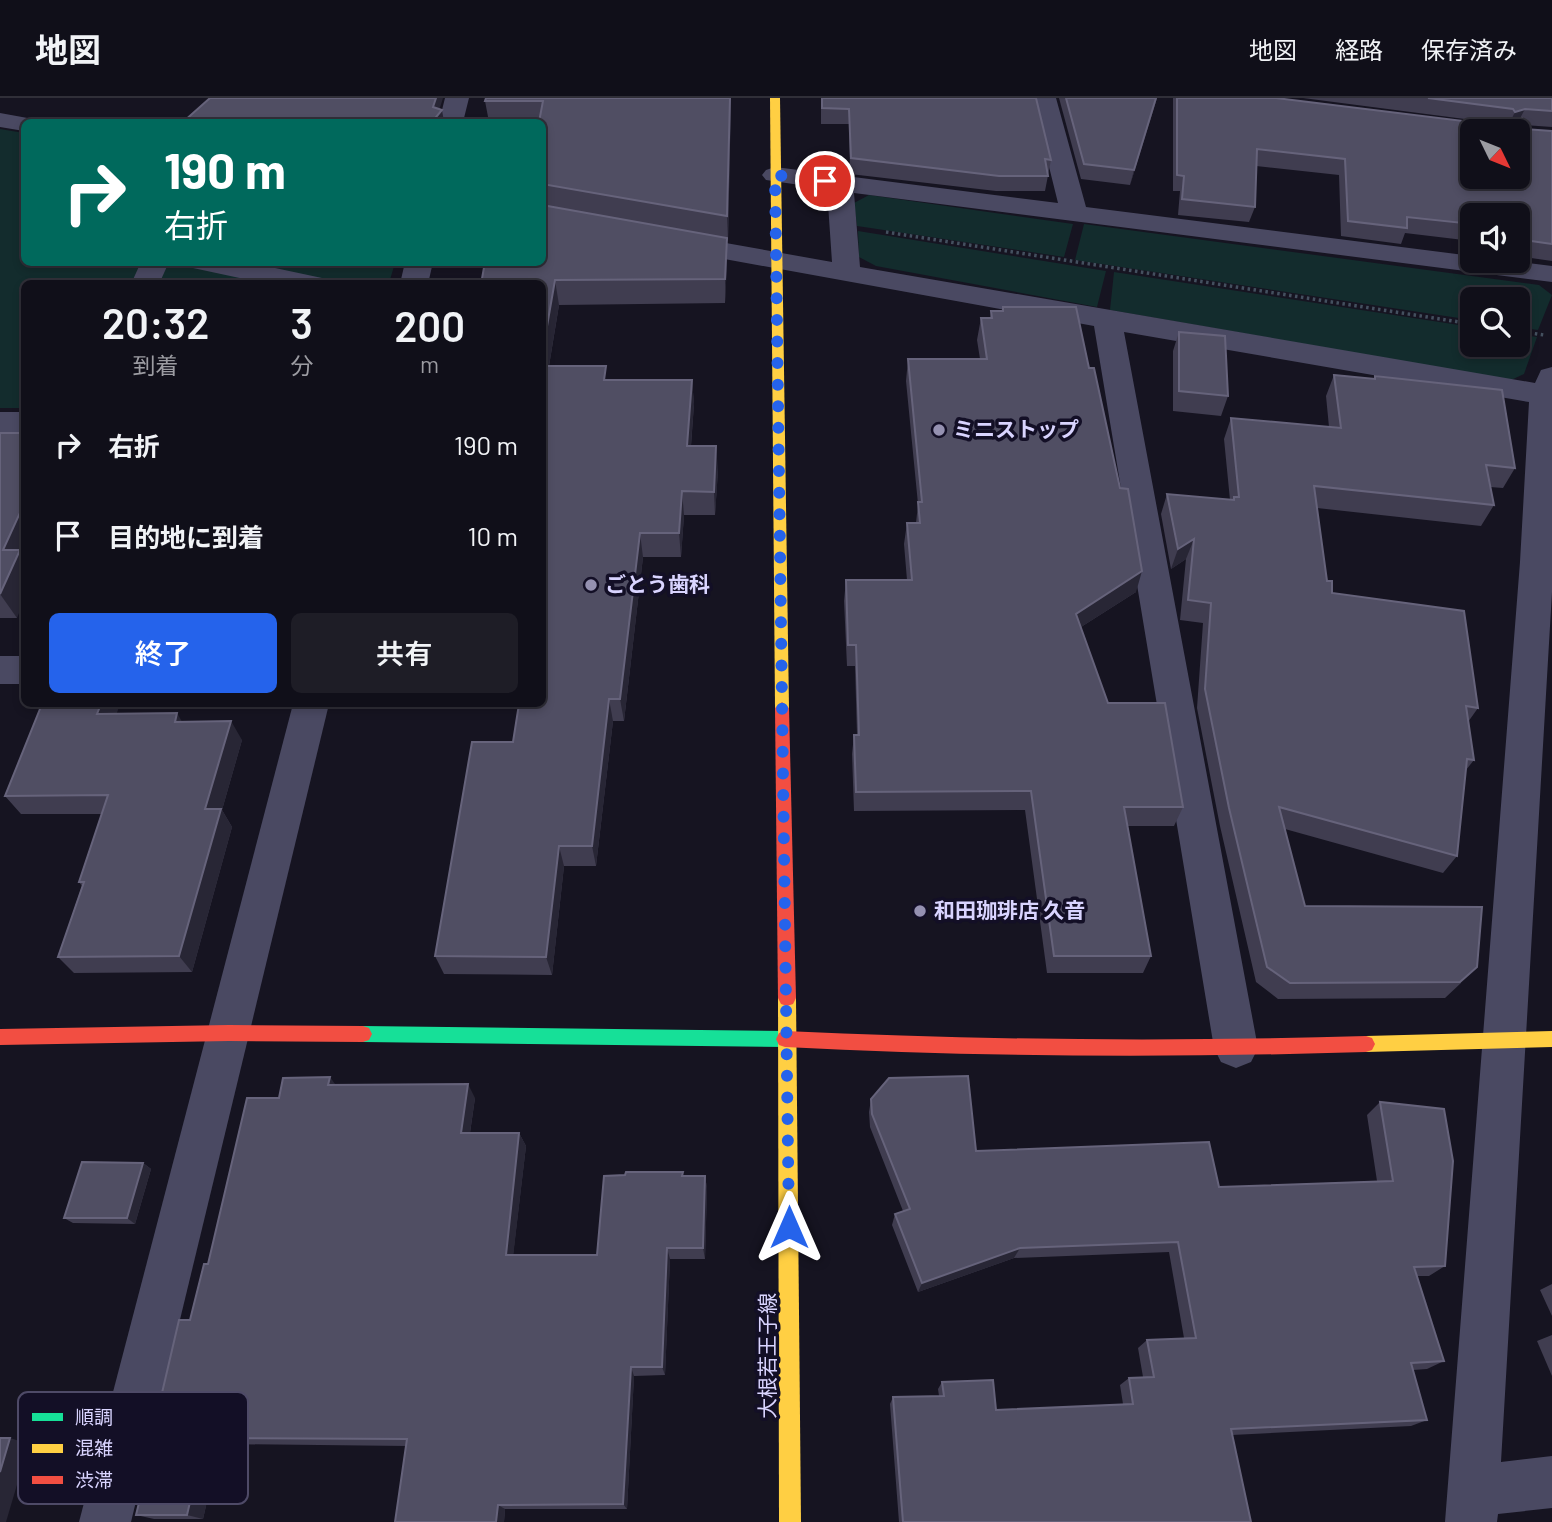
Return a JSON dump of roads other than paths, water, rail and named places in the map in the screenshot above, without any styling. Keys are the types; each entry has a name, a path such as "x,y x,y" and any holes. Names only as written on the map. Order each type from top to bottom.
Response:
{"street":[{"path":"453,119 457,98"},
{"name":"大根若王子線","path":"775,98 775,260 788,1039 790,1522"},
{"path":"1044,98 1074,213"},
{"path":"0,120 21,124"},
{"path":"775,175 1552,274"},
{"path":"840,183 847,273"},
{"path":"648,237 1107,320 1549,386 1545,561 1503,1041 1472,1506 1552,1482"},
{"path":"223,266 292,280"},
{"path":"1107,320 1236,1048"},
{"path":"0,422 21,422"},
{"path":"0,670 21,670"},
{"path":"138,1392 310,707"},
{"path":"0,1037 229,1033 788,1039 906,1045 1236,1048 1552,1039"},
{"path":"105,1522 110,1504"}],"place":[{"name":"ミニストップ","path":"939,430"},
{"name":"ごとう歯科","path":"591,585"},
{"name":"和田珈琲店 久音","path":"920,911"}]}
